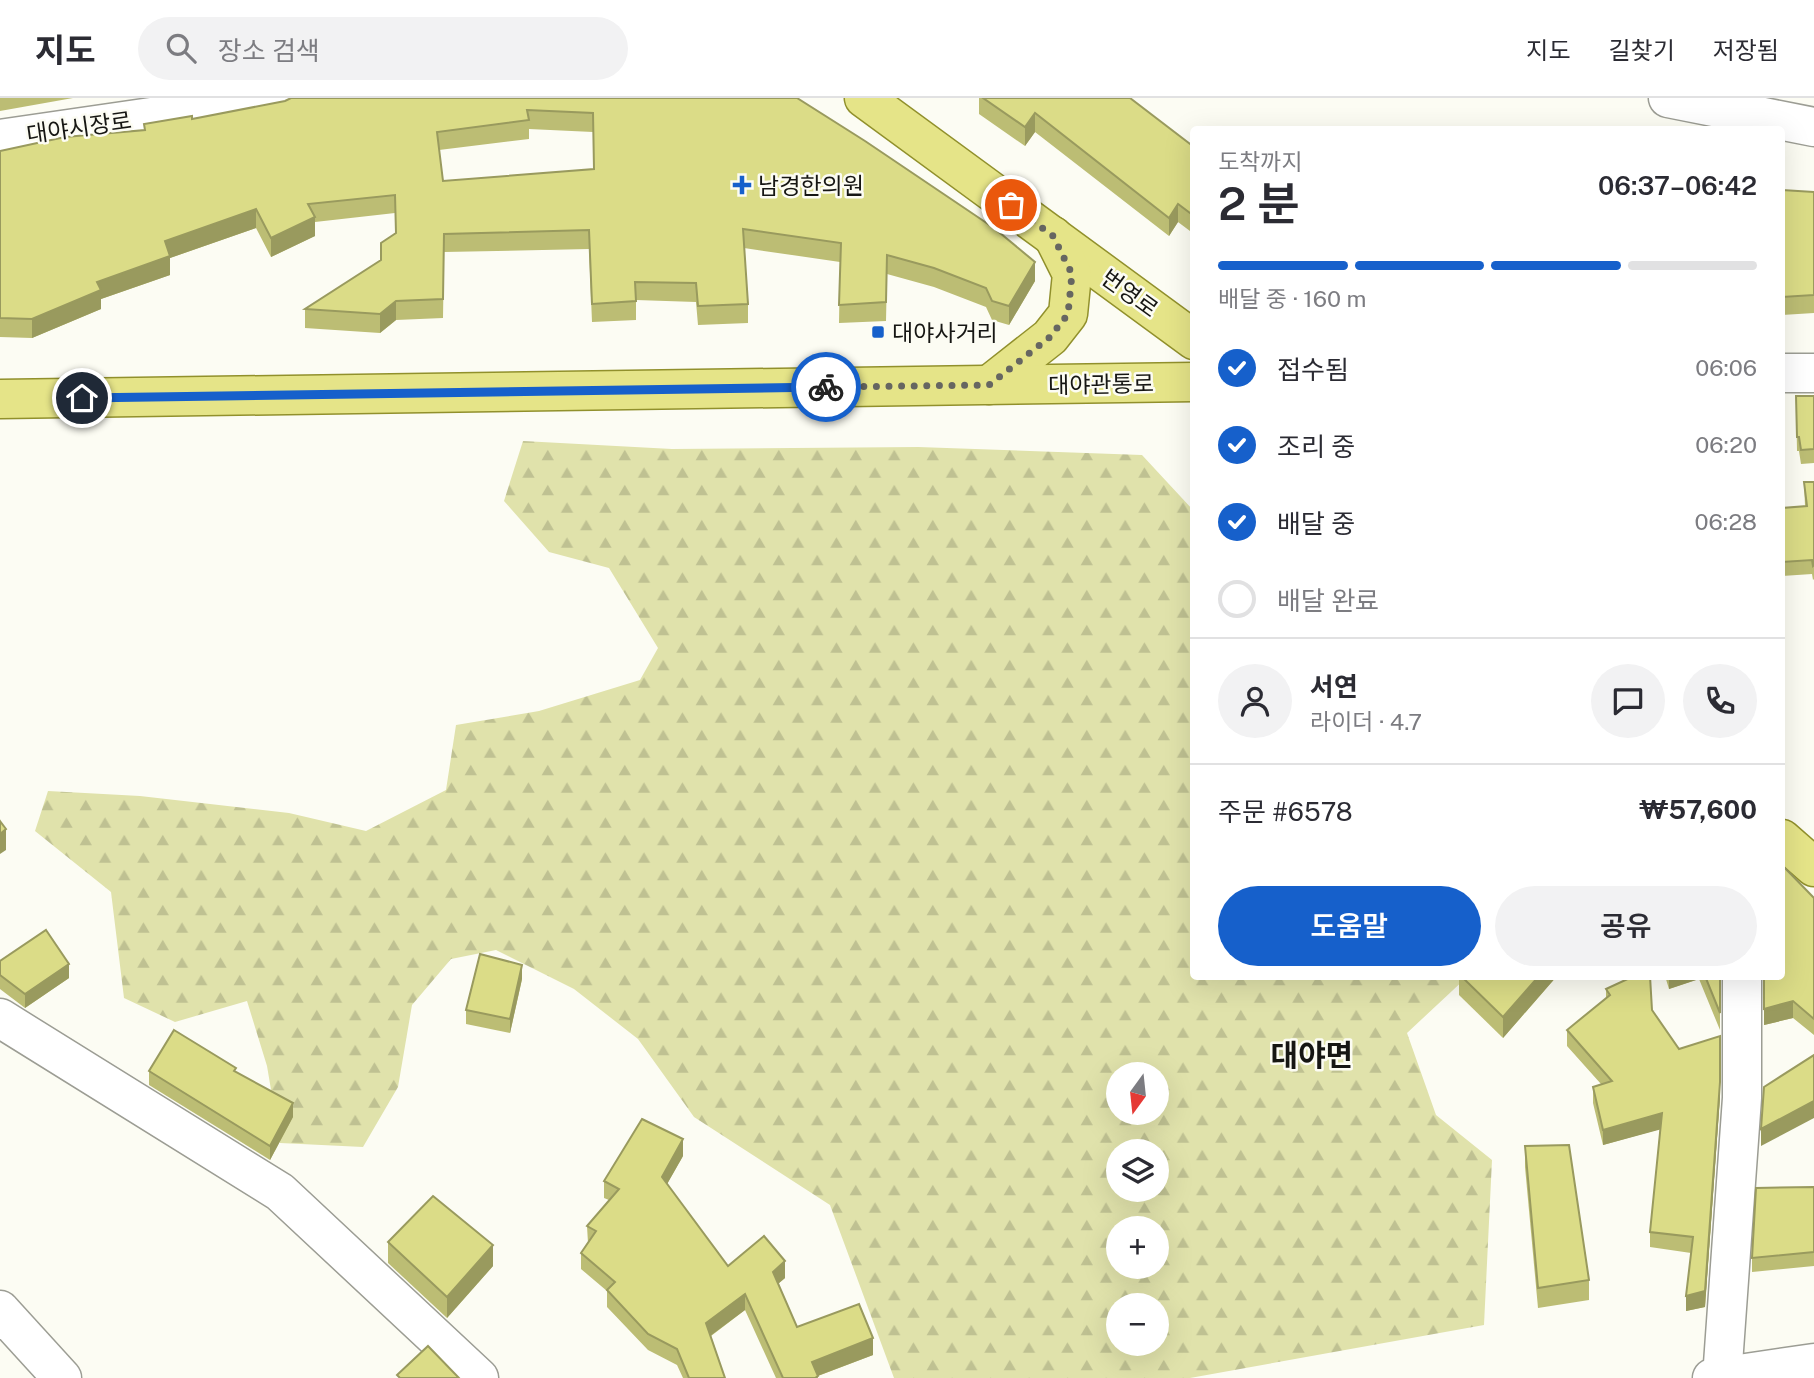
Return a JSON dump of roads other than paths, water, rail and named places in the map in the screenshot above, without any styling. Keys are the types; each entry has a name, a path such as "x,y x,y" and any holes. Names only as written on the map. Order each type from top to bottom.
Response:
{"main road":[{"name":"번영로","path":"864,98 1190,337"},
{"path":"989,385 1050,337 1068,314 1072,274 1053,236"},
{"name":"대야관통로","path":"0,399 1190,382"},
{"path":"1785,842 1814,867"}],"street":[{"name":"대야시장로","path":"0,139 282,98"},
{"path":"1668,98 1814,127"},
{"path":"1785,373 1814,373"},
{"path":"1742,980 1742,1098 1718,1378 1814,1363"},
{"path":"1,1026 280,1192 479,1378"},
{"path":"0,1310 62,1378"}],"place":[{"name":"남경한의원","path":"742,185"},
{"name":"대야사거리","path":"878,332"}],"district":[{"name":"대야면","path":"1312,1055"}]}
